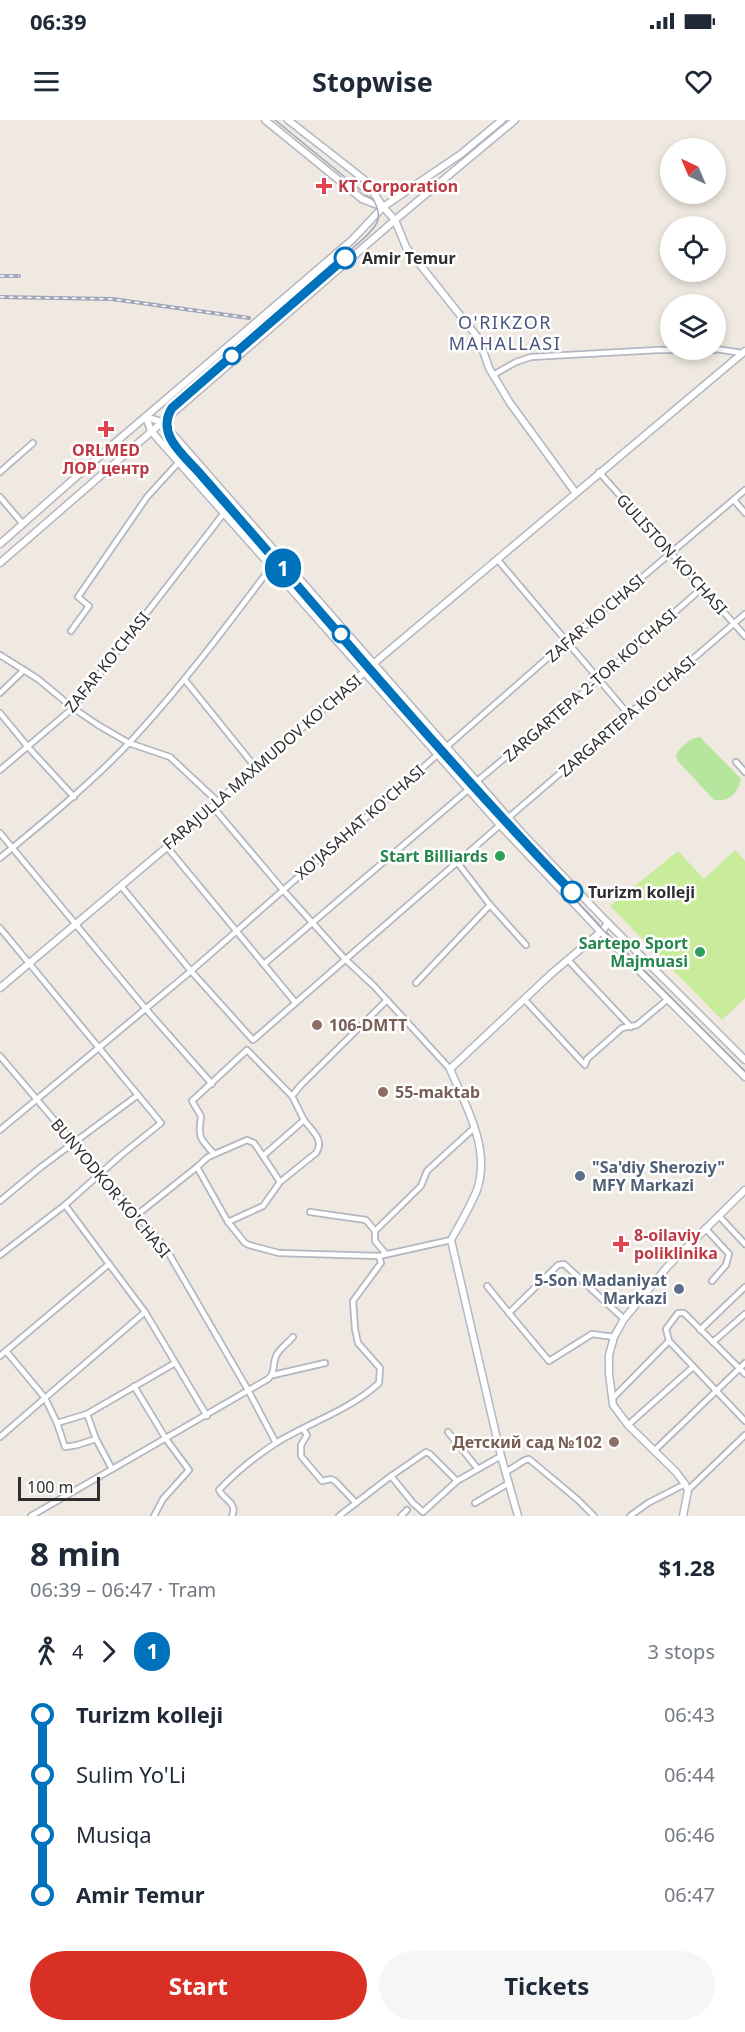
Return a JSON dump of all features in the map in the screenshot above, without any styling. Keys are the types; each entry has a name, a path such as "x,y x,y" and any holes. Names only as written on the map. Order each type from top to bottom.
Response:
{"main road":[{"path":"265,120 363,199 383,207"},
{"path":"288,120 366,181 383,207 395,220 406,247 479,339 493,375 510,403 575,492"},
{"path":"0,544 352,240 383,207 461,154 502,120"},
{"path":"0,563 395,220 515,120"},
{"name":"FARAJULLA MAXMUDOV KO'CHASI","path":"0,988 167,847 374,664 575,492 744,352"},
{"path":"146,417 162,422 508,818 608,923 745,1060"},
{"path":"146,417 151,431 178,463 500,825 601,932 745,1077"},
{"path":"518,1516 501,1456 451,1240 476,1191 480,1177 480,1148 450,1069 524,999 601,932 608,923"},
{"path":"683,1516 687,1487 616,1410 612,1399 609,1355 614,1337 624,1319 668,1266 745,1190"}],"street":[{"path":"493,375 516,362 531,357 660,350"},
{"path":"726,351 744,352"},
{"path":"0,472 33,443"},
{"path":"71,631 89,606 78,597 147,497 178,463"},
{"name":"GULISTON KO'CHASI","path":"599,472 745,636"},
{"name":"ZAFAR KO'CHASI","path":"438,755 567,641 745,490"},
{"path":"0,497 23,524"},
{"path":"734,500 745,513"},
{"name":"ZAFAR KO'CHASI","path":"0,770 73,708 224,513"},
{"path":"497,559 629,715"},
{"path":"0,858 74,797 129,743 185,680 271,567"},
{"name":"ZARGARTEPA 2-TOR KO'CHASI","path":"477,782 702,588"},
{"name":"ZARGARTEPA KO'CHASI","path":"508,818 745,614"},
{"name":"XO'JASAHAT KO'CHASI","path":"0,655 38,679 73,708 129,743 170,757 215,804 283,890 450,1069"},
{"path":"0,693 24,670"},
{"path":"185,680 256,768"},
{"path":"0,713 74,797"},
{"name":"XO'JASAHAT KO'CHASI","path":"283,890 438,755"},
{"path":"736,762 745,772"},
{"path":"264,964 469,789"},
{"path":"121,886 191,971 253,1040 500,825"},
{"path":"0,833 145,1008 212,1084"},
{"path":"167,847 295,1002"},
{"path":"457,862 490,905 526,945"},
{"path":"0,1130 191,971 283,890"},
{"path":"416,982 490,905"},
{"path":"0,928 161,1124 65,1205 0,1255"},
{"path":"568,960 631,1027"},
{"path":"524,999 585,1065 587,1059 622,1028 637,1025 668,999"},
{"path":"292,1096 386,1000"},
{"path":"214,1154 201,1140 199,1135 201,1116 192,1101 247,1050 292,1096 304,1120 320,1141 320,1147 316,1153 280,1182 263,1206 228,1222"},
{"name":"BUNYODKOR KO'CHASI","path":"0,1056 165,1247 276,1443"},
{"path":"0,1201 138,1095"},
{"path":"263,1156 304,1120"},
{"path":"375,1231 421,1186 427,1171 474,1128"},
{"path":"138,1214 214,1154 247,1140 254,1143 280,1182"},
{"path":"197,1167 228,1222 245,1244 279,1253 379,1256 451,1240"},
{"path":"65,1205 145,1312 207,1416"},
{"path":"310,1212 366,1220 375,1231 375,1241 386,1254"},
{"path":"719,1216 745,1244"},
{"path":"705,1228 729,1254 726,1265 712,1281"},
{"path":"232,1516 234,1506 219,1490 234,1476 276,1443 369,1392 379,1383 380,1368 358,1343 352,1302 381,1263 379,1256"},
{"path":"0,1356 109,1264"},
{"path":"510,1313 558,1265 564,1264 624,1319"},
{"path":"487,1286 549,1361 592,1334 614,1337"},
{"path":"700,1330 745,1287"},
{"path":"0,1437 145,1312"},
{"path":"745,1374 684,1313 678,1313 666,1329 669,1341 745,1421"},
{"path":"713,1342 745,1314"},
{"path":"273,1375 278,1354 293,1337"},
{"path":"612,1399 669,1341"},
{"path":"6,1351 45,1398 65,1447 77,1446 96,1439"},
{"path":"57,1423 87,1414 175,1363"},
{"path":"31,1516 207,1416 273,1375 325,1363"},
{"path":"654,1451 745,1363"},
{"path":"628,1425 693,1367"},
{"path":"134,1386 166,1439 189,1470 163,1499 154,1516"},
{"path":"87,1414 96,1439 112,1469"},
{"path":"303,1429 307,1435 301,1445 302,1456 322,1481 327,1479 335,1481 356,1503"},
{"path":"448,1432 478,1469"},
{"path":"630,1516 648,1503 687,1487 745,1435"},
{"path":"339,1516 426,1452 457,1481"},
{"path":"391,1476 423,1512 457,1481 501,1456"},
{"path":"506,1472 529,1459 594,1516"},
{"path":"475,1503 509,1483"},
{"path":"400,1516 407,1510"}],"green space":[{"path":"700,737 741,779 732,796 724,800 714,800 677,760 676,755 683,746"},
{"name":"Sartepo Sport Majmuasi","path":"735,850 745,861 745,998 722,1020 610,906 678,851 704,879"}],"tram line":[{"path":"275,120 374,201 378,213 377,222 362,240 171,405 163,422 163,431 167,440 440,753 603,930 745,1071"},
{"name":"1","path":"345,258 182,398 169,413 166,430 173,442 202,476 442,751 572,892"}],"railway":[{"path":"0,276 19,276"},
{"path":"0,297 112,299 249,318"}],"place":[{"name":"KT Corporation","path":"324,186"},
{"name":"Amir Temur","path":"345,258"},
{"name":"ORLMED ЛОР центр","path":"106,429"},
{"name":"Start Billiards","path":"500,856"},
{"name":"Turizm kolleji","path":"572,892"},
{"name":"Sartepo Sport Majmuasi","path":"700,952"},
{"name":"106-DMTT","path":"317,1025"},
{"name":"55-maktab","path":"383,1092"},
{"name":"\"Sa'diy Sheroziy\" MFY Markazi","path":"580,1176"},
{"name":"8-oilaviy poliklinika","path":"621,1244"},
{"name":"5-Son Madaniyat Markazi","path":"679,1289"},
{"name":"Детский сад №102","path":"614,1442"}],"district":[{"name":"O'RIKZOR MAHALLASI","path":"505,333"}]}
